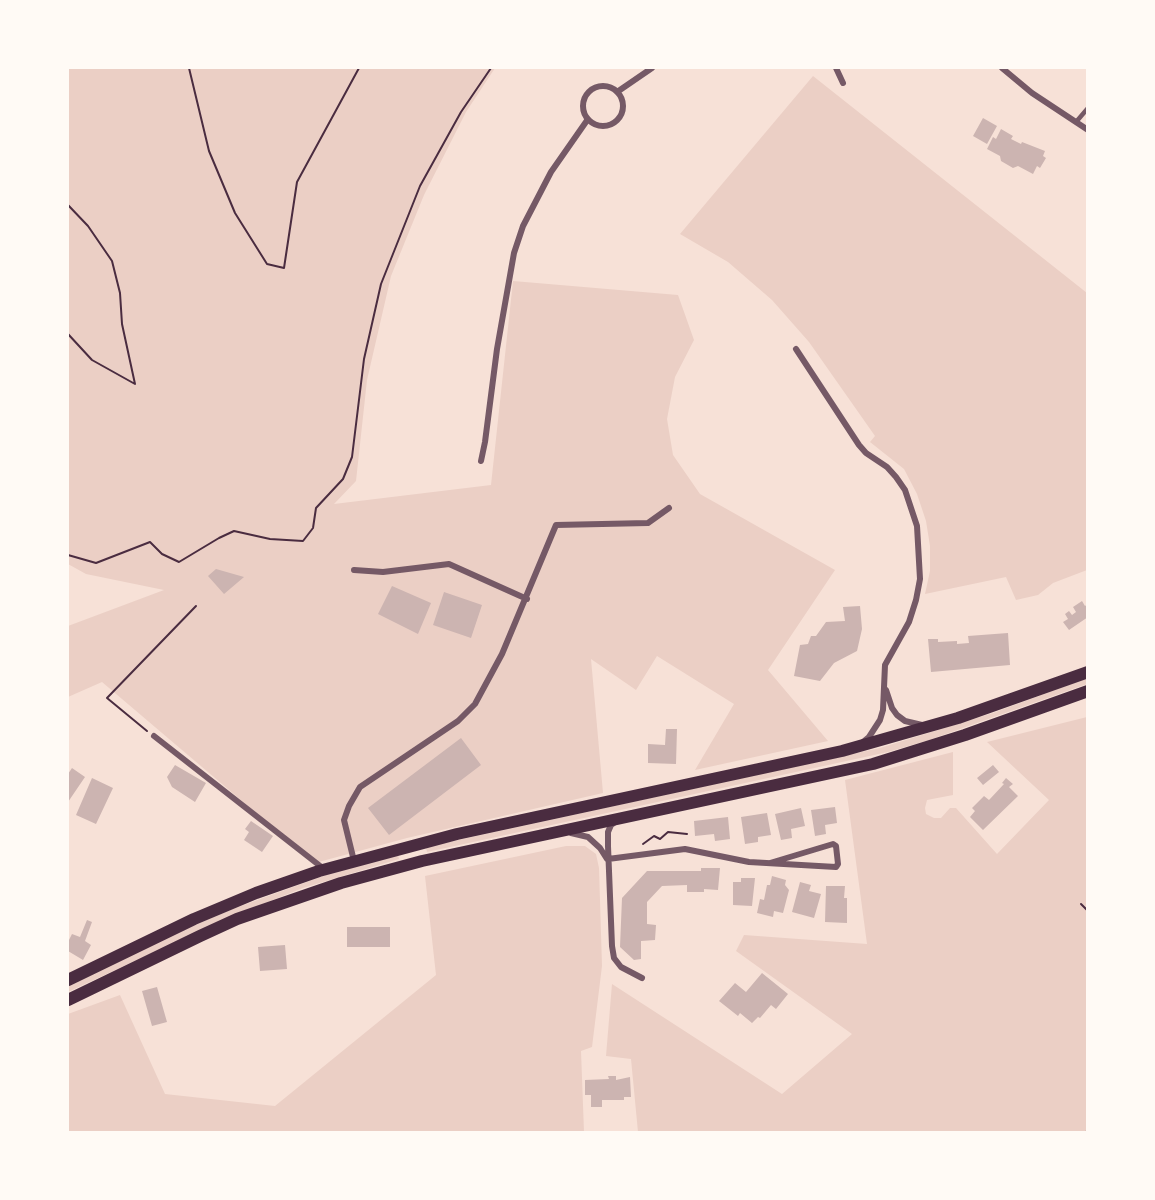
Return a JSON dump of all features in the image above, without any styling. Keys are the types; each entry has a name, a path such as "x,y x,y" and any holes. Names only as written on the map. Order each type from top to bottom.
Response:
{"main road":[{"path":"68,980 204,915 256,893 325,869 457,834 857,747 958,718 1088,672"},
{"path":"68,1000 200,936 277,905 387,869 873,764 1088,692"}],"street":[{"path":"618,92 652,68"},
{"path":"836,68 843,82"},
{"path":"1002,68 1032,93 1088,130"},
{"path":"604,86 618,92 623,107 621,115 616,120 602,125 588,119 583,104 590,91 604,86"},
{"path":"481,461 513,253 550,172 588,119"},
{"path":"796,349 859,445 866,453 887,467 905,490 917,526 920,579 916,600 905,630 885,665 883,710 880,720 869,737 857,747"},
{"path":"354,861 344,820 360,787 458,721 475,704 502,654 556,525 648,523 669,508"},
{"path":"354,570 383,572 449,564 527,598"},
{"path":"884,677 892,708 897,715 914,724 929,726"},
{"path":"154,736 325,869"},
{"path":"621,818 611,825 608,832 612,946 614,958 621,967 642,978"},
{"path":"556,832 588,837 608,859"},
{"path":"608,859 685,849 749,862 836,867 838,864 836,846 833,844 770,863"}],"lane":[{"path":"1076,122 1088,108"}],"path":[{"path":"189,68 209,151 235,213 267,264 284,268 297,183 358,68"},
{"path":"68,555 96,563 150,542 162,554 179,562 234,531 270,539 303,541 313,528 315,508 343,479 352,457 364,359 381,284 420,186 461,112 491,68"},
{"path":"68,205 88,226 112,261 120,293 122,324 135,384 92,360 68,334"},
{"path":"154,736 107,698 196,606"},
{"path":"1081,903 1088,910"}],"shaded area":[{"path":"68,68 495,68 466,112 424,195 391,276 367,380 356,481 334,504 491,485 513,281 678,295 694,340 675,377 667,419 673,455 700,494 835,570 768,670 828,741 695,770 734,704 657,656 636,690 591,659 603,793 407,838 315,863 102,682 68,697 68,626 164,590 86,574 68,564"},
{"path":"813,76 1087,293 1087,570 1053,583 1038,595 1016,600 1006,577 925,594 930,571 930,546 926,521 917,494 904,469 870,442 875,436 809,342 772,300 728,262 680,234"},
{"path":"1087,678 1087,684 929,740 888,752 427,852 426,847 880,748 993,713"},
{"path":"1087,717 1087,1132 638,1132 631,1059 606,1056 612,984 782,1094 852,1034 736,951 744,935 867,944 845,780 953,752 953,795 927,800 926,814 934,818 941,818 950,808 956,808 997,854 1049,800 987,742"},
{"path":"566,846 585,846 596,854 599,868 602,966 592,1047 581,1051 584,1132 68,1132 68,1014 120,995 165,1094 275,1106 436,975 425,876"},
{"path":"398,855 399,859 303,888 225,919 68,992 68,986 230,910 337,871"}],"building":[{"path":"983,118 997,126 987,144 973,136"},
{"path":"1001,129 1013,136 1011,139 1021,144 1022,142 1045,151 1043,156 1046,158 1040,168 1037,166 1033,174 1018,166 1013,168 1001,161 1000,156 987,149 993,137 996,139"},
{"path":"216,569 244,577 224,594 208,576"},
{"path":"392,586 431,603 418,634 378,614"},
{"path":"444,592 482,605 471,638 433,625"},
{"path":"1082,601 1085,606 1088,604 1088,617 1069,630 1063,622 1068,619 1065,614 1069,611 1072,615 1076,612 1073,607"},
{"path":"860,606 862,629 857,651 834,663 820,681 794,676 800,645 808,644 811,636 816,636 826,622 845,621 843,607"},
{"path":"1008,633 1010,665 931,672 928,639 938,639 938,642 957,641 957,644 969,643 968,636"},
{"path":"666,729 677,729 676,764 648,763 648,744 665,745"},
{"path":"461,738 481,765 389,835 368,808"},
{"path":"175,765 206,783 195,802 172,787 167,777"},
{"path":"993,765 999,772 983,785 977,778"},
{"path":"72,768 85,777 68,802 68,774"},
{"path":"92,778 113,788 96,824 76,815"},
{"path":"1006,778 1013,784 1009,787 1018,796 983,830 970,817 975,811 972,808 984,796 989,800 1004,784 1002,783"},
{"path":"835,807 837,823 825,825 826,834 815,836 811,810"},
{"path":"801,808 805,826 791,829 792,838 781,840 775,814"},
{"path":"767,813 771,835 758,837 758,842 745,844 741,817"},
{"path":"728,817 730,839 715,841 714,834 695,836 694,821"},
{"path":"251,821 273,836 262,852 244,840 249,832 245,829"},
{"path":"701,868 720,868 718,890 704,889 704,892 687,892 687,885 662,886 647,902 647,924 656,925 655,940 641,941 641,959 634,960 620,947 622,898 647,871 701,871"},
{"path":"772,876 786,880 785,885 789,890 783,913 774,911 773,917 757,913 760,899 764,900 767,885 770,885"},
{"path":"741,878 755,878 752,906 733,905 733,882 741,882"},
{"path":"800,882 811,885 809,891 821,894 814,918 792,912"},
{"path":"826,886 845,886 847,923 825,922"},
{"path":"87,920 92,922 85,941 91,945 83,960 68,951 68,942 72,934 80,937"},
{"path":"347,927 390,927 390,947 347,947"},
{"path":"285,945 287,969 260,971 258,947"},
{"path":"762,973 788,994 776,1009 771,1005 760,1018 758,1017 752,1023 740,1013 738,1016 719,1001 735,983 746,992"},
{"path":"157,987 167,1022 152,1026 142,991"},
{"path":"608,1076 616,1076 616,1080 630,1077 631,1097 624,1097 624,1100 602,1100 602,1107 591,1107 591,1095 585,1095 585,1080 609,1079"}]}
